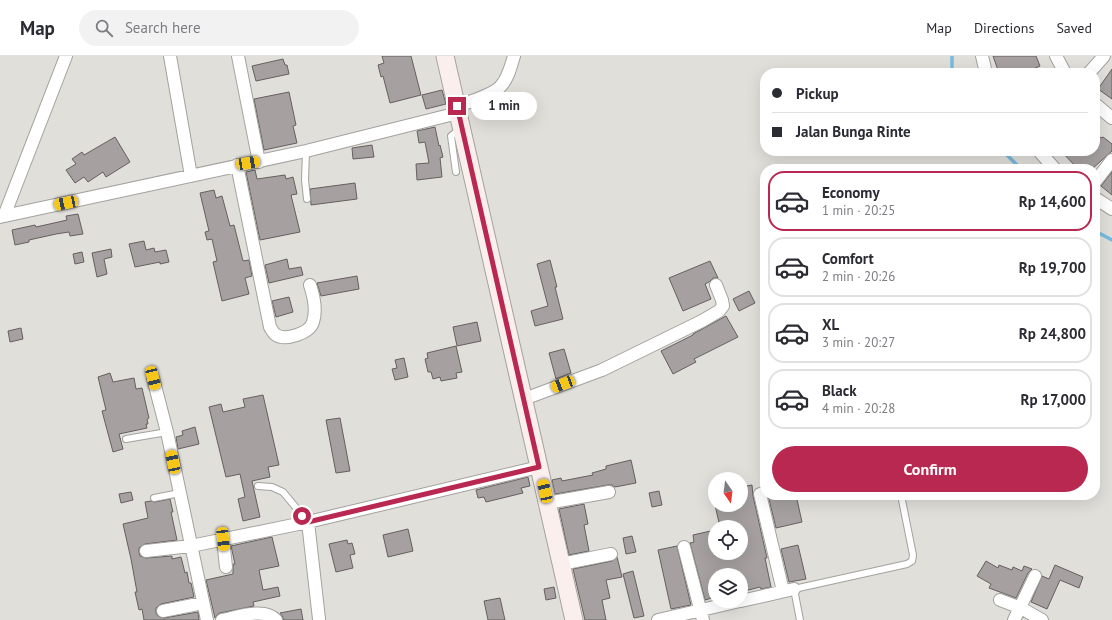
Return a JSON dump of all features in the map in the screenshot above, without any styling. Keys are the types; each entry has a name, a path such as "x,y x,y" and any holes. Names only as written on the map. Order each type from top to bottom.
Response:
{"street":[{"path":"2,217 66,56"},
{"path":"170,56 190,176"},
{"path":"238,56 258,162"},
{"path":"446,56 574,620"},
{"path":"2,217 237,165 258,162 459,116 487,95 500,88 511,67 514,56"},
{"path":"982,56 985,68"},
{"path":"1056,56 1062,68"},
{"path":"1093,68 1104,56"},
{"path":"1100,108 1112,118"},
{"path":"1043,156 1051,164"},
{"path":"1100,176 1112,160"},
{"path":"237,165 270,328 277,336 298,334 311,327 314,321 315,300 310,285"},
{"path":"1100,201 1112,209"},
{"path":"524,399 602,370 702,321 719,311 723,306 716,285"},
{"path":"153,378 167,432 206,620"},
{"path":"146,551 191,546 308,522 539,467"},
{"path":"547,504 609,492"},
{"path":"748,599 789,590 762,500"},
{"path":"308,522 319,619"},
{"path":"223,539 226,568"},
{"path":"684,547 702,615"},
{"path":"561,564 611,554"},
{"path":"1014,620 1035,576"},
{"path":"1000,600 1021,608 1042,620"},
{"path":"163,611 203,603"},
{"path":"658,620 702,615 721,608"},
{"path":"222,620 261,613 272,616 276,620"}],"lane":[{"path":"456,172 451,136 454,132 459,116"},
{"path":"306,151 305,180 307,199"},
{"path":"126,439 167,432"},
{"path":"258,486 272,487 283,492 308,522"},
{"path":"154,498 180,493"},
{"path":"800,620 789,590 907,564 912,561 913,555 901,500"}],"building":[{"path":"382,56 411,56 421,95 390,103 383,76 381,77 378,65 384,63"},
{"path":"993,56 1036,56 1040,66 1035,68 997,68"},
{"path":"283,59 285,65 287,65 289,74 256,81 252,66"},
{"path":"1112,69 1112,99 1100,90 1100,86"},
{"path":"442,90 446,104 426,109 422,95"},
{"path":"289,92 296,125 293,126 297,143 264,150 254,99"},
{"path":"435,127 443,157 440,158 442,177 417,180 416,164 429,163 425,142 419,143 417,131"},
{"path":"115,137 130,162 106,177 103,172 88,182 84,177 75,183 66,170 76,164 72,159 82,152 84,155"},
{"path":"1100,137 1103,137 1112,144 1112,151 1098,164 1073,164 1066,156 1100,156"},
{"path":"372,145 374,157 353,159 352,148"},
{"path":"255,170 257,179 285,175 286,179 293,177 297,194 291,195 300,232 260,240 246,172"},
{"path":"1112,172 1112,195 1101,186"},
{"path":"355,183 357,199 311,205 310,189"},
{"path":"214,190 216,198 222,196 230,226 234,225 243,261 249,260 252,276 245,278 249,294 222,301 213,262 217,261 212,239 207,240 205,232 209,231 200,193"},
{"path":"78,214 83,234 70,236 69,232 56,234 29,240 29,242 15,245 12,230 35,225 36,227 67,220 66,216"},
{"path":"144,241 146,250 154,248 155,252 166,250 169,262 160,264 160,262 135,267 129,244"},
{"path":"111,249 112,257 104,259 107,274 97,277 92,253"},
{"path":"82,252 84,262 75,264 73,254"},
{"path":"287,259 289,269 301,267 303,275 269,283 265,265"},
{"path":"550,260 563,319 535,326 531,311 548,306 537,264"},
{"path":"710,261 718,278 713,278 705,284 711,299 683,311 669,278"},
{"path":"357,276 359,289 321,296 317,283"},
{"path":"749,291 755,303 739,311 733,299"},
{"path":"289,297 293,312 276,317 272,301"},
{"path":"726,316 738,337 694,359 696,362 673,374 661,351"},
{"path":"477,322 481,341 457,346 453,327"},
{"path":"21,328 23,339 10,342 8,331"},
{"path":"456,346 462,372 456,373 457,378 441,381 440,377 433,379 431,372 428,372 425,359 428,358 427,353"},
{"path":"564,349 571,373 556,379 549,353"},
{"path":"404,358 408,377 395,380 392,369 397,368 395,360"},
{"path":"110,373 113,382 134,378 136,389 142,388 149,418 147,419 148,424 146,424 147,428 119,434 123,449 113,452 102,411 106,410 98,377"},
{"path":"263,395 279,465 268,467 270,477 252,481 260,517 243,521 238,499 245,497 240,474 226,477 209,407 221,404 223,412 245,407 243,399"},
{"path":"340,418 350,471 336,473 326,420"},
{"path":"195,427 199,444 178,449 176,437 183,435 182,431"},
{"path":"631,460 636,483 615,487 608,485 555,494 552,480 561,478 562,481 593,475 592,473 606,469 606,466"},
{"path":"528,477 530,486 521,488 523,493 486,502 484,497 478,498 476,490"},
{"path":"752,485 753,496 767,558 765,558 771,587 761,589 760,587 748,590 748,568 708,568 708,599 705,600 690,543 694,542 693,535 708,532 708,560 748,560 748,520 718,520 717,512 748,512 748,486"},
{"path":"659,491 662,505 652,507 649,493"},
{"path":"131,492 133,500 121,503 119,494"},
{"path":"170,499 173,512 171,512 177,540 145,544 139,548 139,552 140,556 146,558 172,556 172,559 181,557 185,573 187,572 189,583 191,583 194,597 161,604 156,608 156,613 158,616 164,618 198,612 199,620 144,620 142,609 139,610 131,559 123,524 148,518 145,502"},
{"path":"769,500 797,500 802,522 776,528"},
{"path":"584,504 588,524 584,525 589,551 569,555 559,509"},
{"path":"408,529 413,551 388,557 383,535"},
{"path":"632,536 636,552 626,554 623,538"},
{"path":"272,537 279,566 259,570 263,590 278,587 280,596 253,602 254,606 220,613 215,618 206,580 233,574 233,564 235,564 231,546"},
{"path":"347,540 348,544 352,543 355,554 350,555 353,568 336,572 329,544"},
{"path":"798,545 806,579 789,582 781,549"},
{"path":"677,546 691,605 671,609 658,550"},
{"path":"617,557 622,577 606,580 610,598 602,600 606,620 585,620 573,569 612,561"},
{"path":"986,561 998,568 999,565 1012,570 1013,567 1022,571 1024,566 1032,569 1028,573 1016,598 989,588 991,584 977,576"},
{"path":"1055,565 1083,577 1079,588 1060,580 1047,609 1031,602 1042,576 1049,579"},
{"path":"633,571 644,616 634,618 623,574"},
{"path":"554,587 556,598 546,600 544,589"},
{"path":"500,598 505,620 488,620 484,601"},
{"path":"301,609 303,620 283,620 280,613"}],"waterway":[{"path":"952,56 952,68"},
{"path":"1008,156 1016,164"},
{"path":"1100,234 1112,240"}],"route":[{"path":"302,516 308,522 539,467 457,106"}]}
